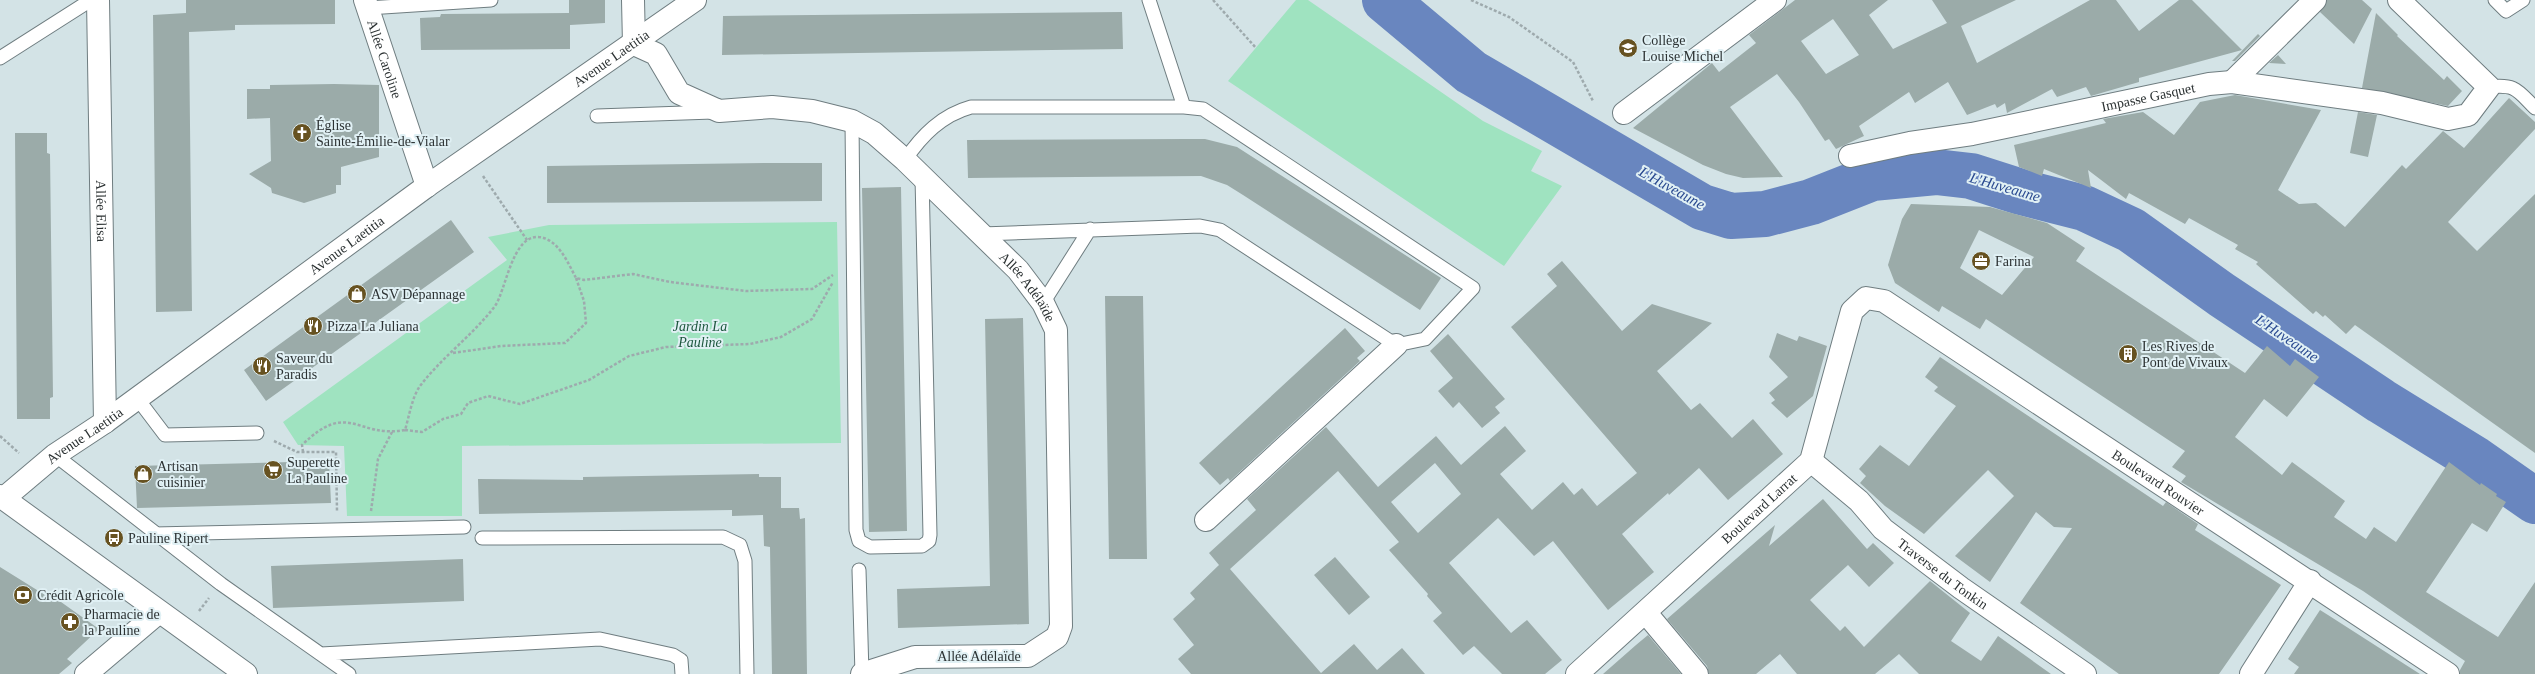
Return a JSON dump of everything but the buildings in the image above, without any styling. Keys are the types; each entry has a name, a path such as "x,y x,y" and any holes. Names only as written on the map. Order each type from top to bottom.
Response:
{"street":[{"name":"Allée Elisa","path":"98,0 105,422"},
{"path":"634,0 634,44"},
{"name":"Avenue Laetitia","path":"2,497 55,455 105,422 427,186 634,44 695,0"},
{"path":"1624,113 1775,0"},
{"path":"2232,82 2315,0"},
{"path":"2399,0 2489,87"},
{"name":"Allée Caroline","path":"366,4 427,186"},
{"name":"Allée Adélaïde","path":"634,44 656,54 679,93 718,111 772,107 812,111 852,121 874,133 905,160 1018,270 1043,303 1056,330 1061,626 1057,637 1028,656 915,657 862,674"},
{"name":"Impasse Gasquet","path":"1850,156 1910,143 1972,134 2209,84 2232,82 2382,103 2448,119 2468,115 2489,87"},
{"name":"Boulevard Rouvier","path":"1811,461 1852,311 1866,298 1884,301 2310,581 2448,674"},
{"path":"1206,520 1396,345"},
{"name":"Boulevard Larrat","path":"1577,674 1646,613 1811,461"},
{"name":"Traverse du Tonkin","path":"1811,461 1859,501 1883,529 1962,588 2086,674"},
{"path":"2,497 246,674"},
{"path":"2251,674 2310,581"},
{"path":"86,674 159,612"},
{"path":"1646,613 1697,674"}],"lane":[{"path":"0,58 91,0"},
{"path":"366,4 491,0"},
{"path":"1148,0 1184,107"},
{"path":"2495,0 2506,11 2523,0"},
{"path":"2489,87 2508,85 2516,89 2535,108"},
{"path":"905,160 919,140 953,112 971,107 1184,107 1203,109 1473,288 1425,339 1396,345 1220,230 1200,226 982,234"},
{"path":"597,116 718,111"},
{"path":"852,121 856,530 859,541 870,547 922,546 929,541 930,535 922,177"},
{"path":"1043,303 1090,229"},
{"path":"137,398 165,435 258,433"},
{"path":"55,455 154,534 221,584 349,674"},
{"path":"154,534 464,527"},
{"path":"482,538 723,537 740,545 745,561 747,674"},
{"path":"859,570 862,674"},
{"path":"321,654 600,639 673,655 681,660 682,674"}],"path":[{"path":"1213,0 1256,48"},
{"path":"1471,0 1509,17 1572,62 1593,101"},
{"path":"470,156 527,240"},
{"path":"404,430 419,387 495,305 519,247 527,240 538,237 551,243 560,250 576,278 584,301 586,323 565,343 501,346 452,353"},
{"path":"303,452 302,445 316,431 339,421 392,432 404,430 422,432 444,419 461,414 468,403 488,396 520,404 589,380 629,356 666,347 750,344 781,337 812,319 839,272 812,289 746,291 670,282 633,274 584,280 576,278"},
{"path":"368,529 378,459 392,432"},
{"path":"258,433 298,452 336,452 337,530"},
{"path":"0,436 17,451"}],"green space":[{"path":"1296,0 1308,0 1483,121 1542,151 1531,171 1562,186 1504,266 1228,81"},
{"name":"Jardin La Pauline","path":"837,222 841,443 462,446 462,516 347,516 344,446 298,445 283,422 507,260 488,237 549,225"}],"waterway":[{"name":"L'Huveaune","path":"1385,0 1471,72 1702,207 1731,216 1765,214 1811,202 1872,178 1936,172 1971,176 2021,192 2084,208 2131,230 2222,295 2381,401 2475,459 2535,501"}],"place":[{"name":"Collège Louise Michel","path":"1628,48"},
{"name":"Église Sainte-Émilie-de-Vialar","path":"302,133"},
{"name":"Farina","path":"1981,261"},
{"name":"ASV Dépannage","path":"357,294"},
{"name":"Pizza La Juliana","path":"313,326"},
{"name":"Les Rives de Pont de Vivaux","path":"2128,354"},
{"name":"Saveur du Paradis","path":"262,366"},
{"name":"Superette La Pauline","path":"273,470"},
{"name":"Artisan cuisinier","path":"143,474"},
{"name":"Pauline Ripert","path":"114,538"},
{"name":"Crédit Agricole","path":"23,595"},
{"name":"Pharmacie de la Pauline","path":"70,622"}]}
